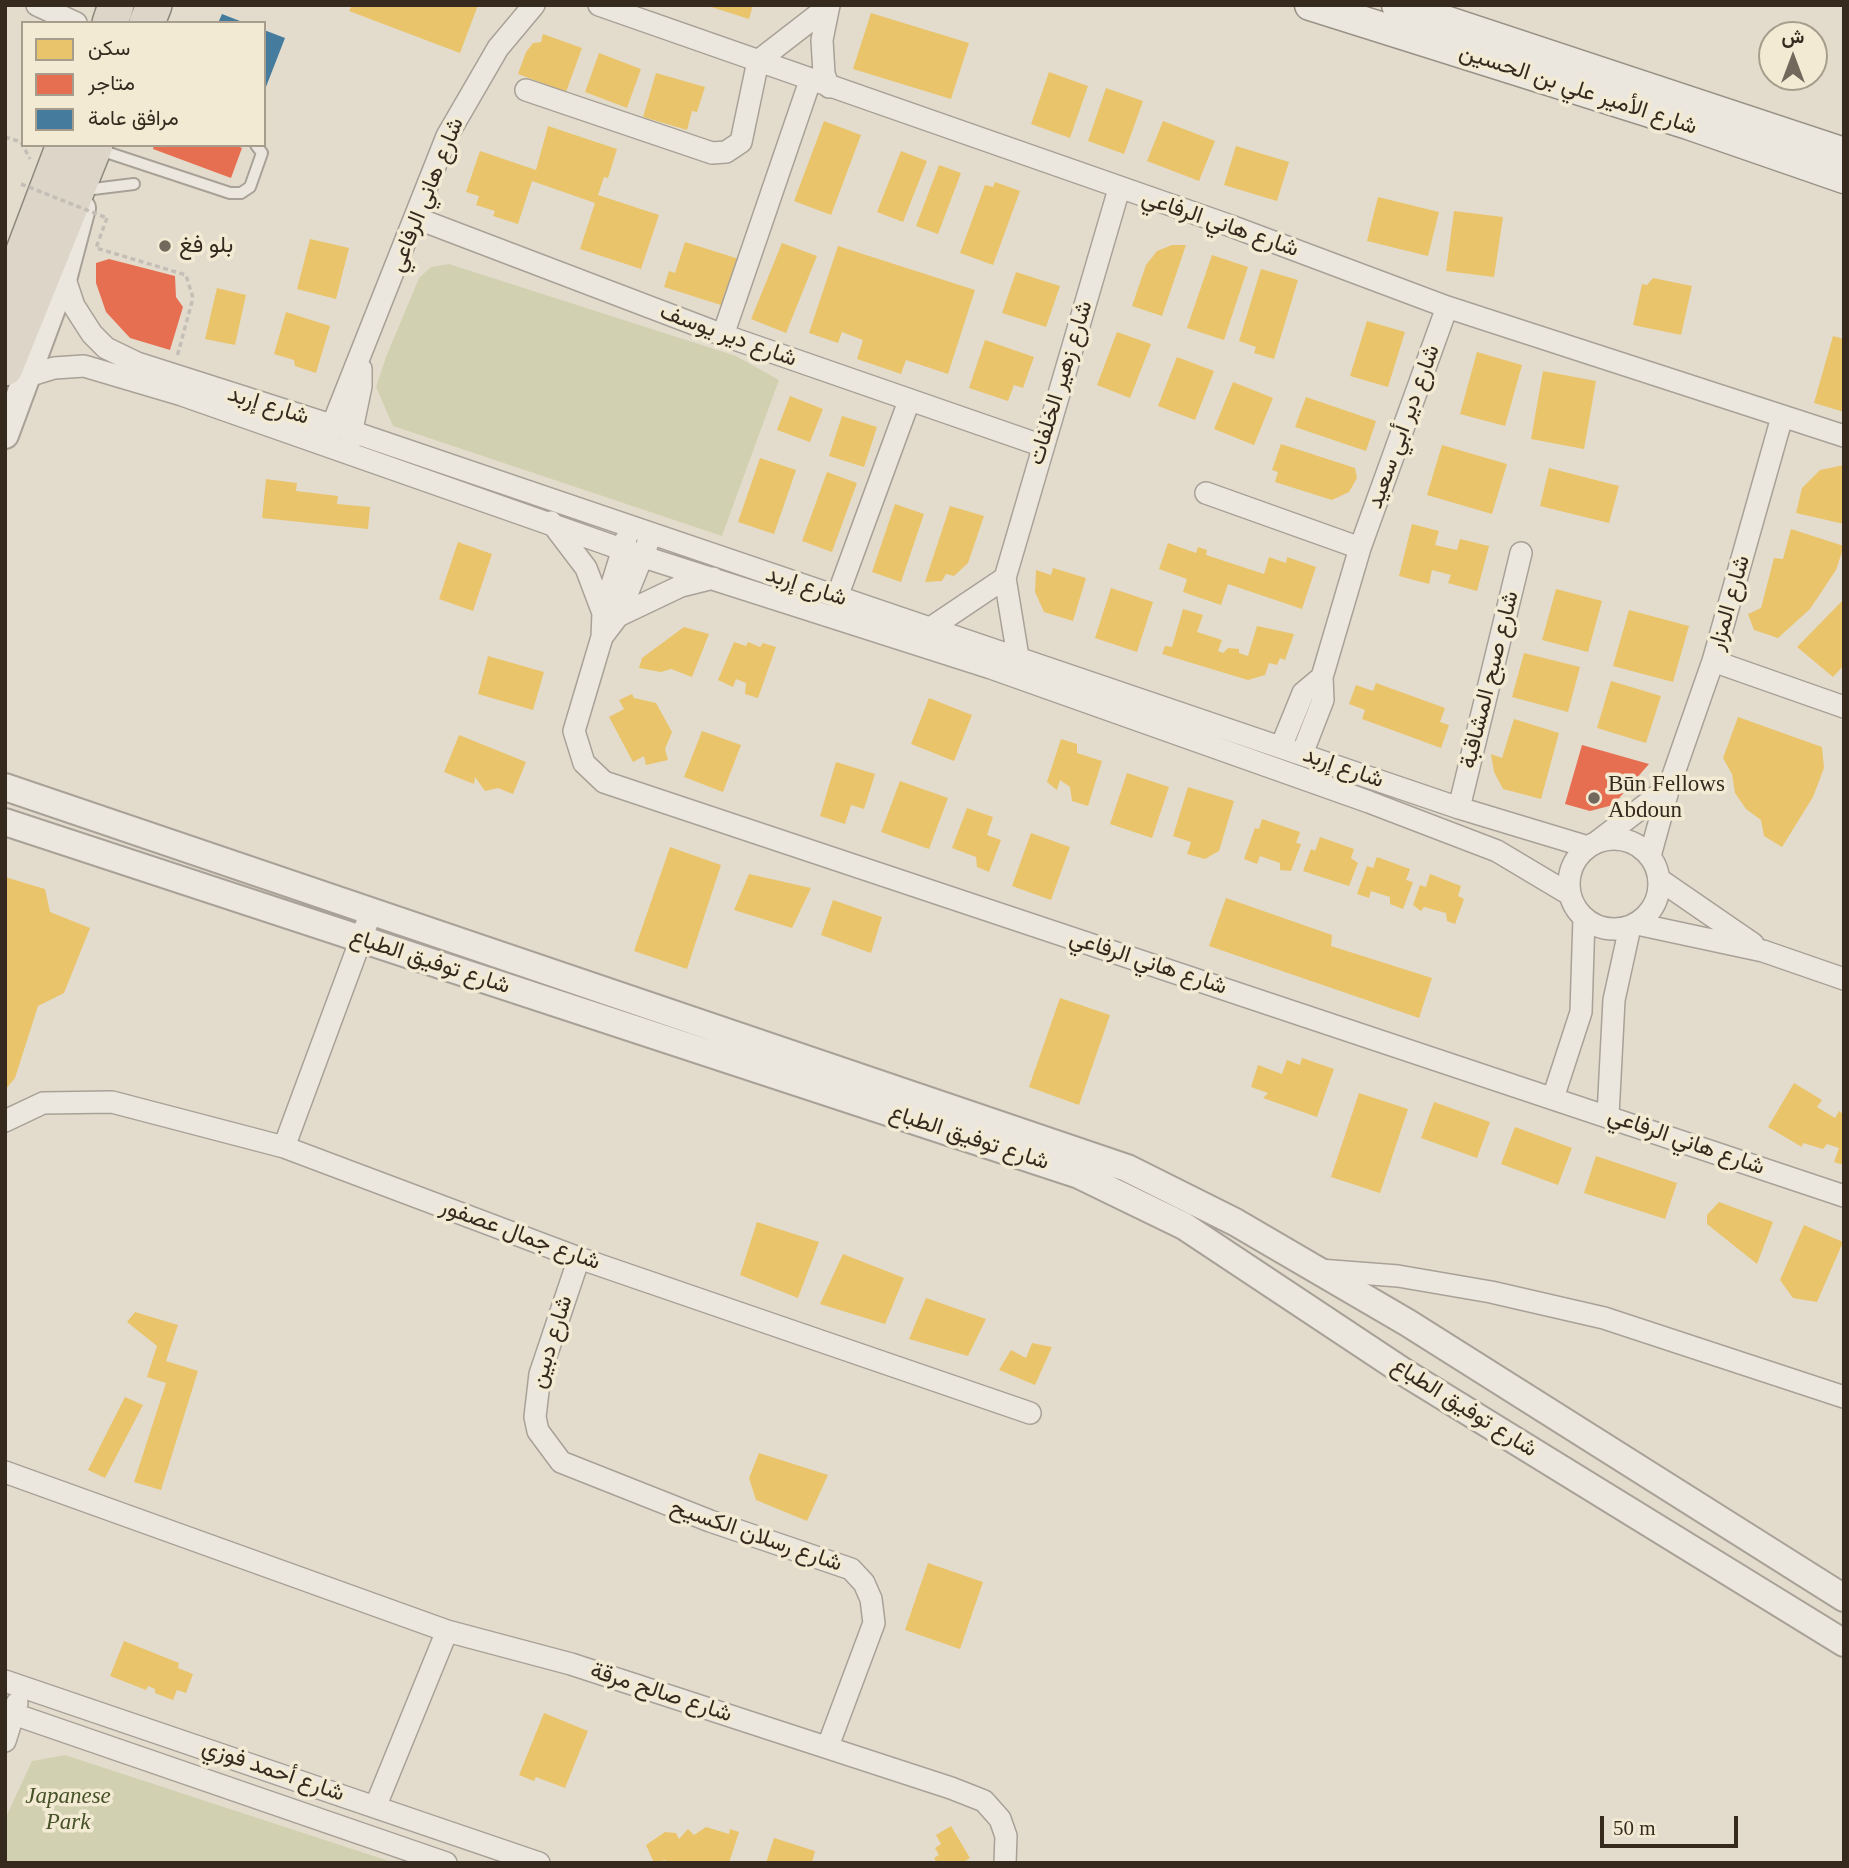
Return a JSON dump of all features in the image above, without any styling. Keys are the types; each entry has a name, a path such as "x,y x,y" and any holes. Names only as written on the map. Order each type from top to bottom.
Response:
{"highway":[{"path":"5,302 31,193 85,159"},
{"path":"14,367 85,159"}],"main road":[{"name":"شارع الأمير علي بن الحسين","path":"1310,5 1688,124 1844,178"},
{"name":"شارع الأمير علي بن الحسين","path":"1397,5 1844,152"}],"street":[{"path":"37,5 72,21"},
{"name":"شارع هاني الرفاعي","path":"328,435 361,359 443,145 498,48 534,5"},
{"name":"شارع هاني الرفاعي","path":"599,5 1231,226 1447,307 1844,436"},
{"path":"526,90 712,153 726,152 741,142 758,61 829,6"},
{"path":"723,335 820,84 822,40 829,6"},
{"path":"5,435 14,367 64,276 85,159"},
{"name":"شارع زهير الخلفات","path":"1018,657 1005,578 1119,189"},
{"path":"5,257 31,193"},
{"name":"شارع دير يوسف","path":"416,218 723,335 1042,446"},
{"name":"شارع إربد","path":"64,276 74,306 98,341 137,363 328,435"},
{"name":"شارع دير أبي سعيد","path":"1302,754 1323,700 1322,677 1360,548 1447,307"},
{"name":"شارع هاني الرفاعي","path":"350,442 361,387 361,359"},
{"name":"شارع إربد","path":"14,367 96,368 328,435 629,528 932,627 1460,808 1593,844"},
{"path":"837,597 908,401"},
{"name":"شارع المزار","path":"1650,856 1668,787 1713,662 1782,417"},
{"name":"شارع إربد","path":"350,442 623,550 1004,673 1369,802 1497,852 1569,894"},
{"path":"1206,493 1360,548"},
{"path":"551,522 586,568 610,615"},
{"name":"شارع هاني الرفاعي","path":"629,528 610,615 575,719 574,732 584,763 604,782 1844,1196"},
{"name":"شارع هاني الرفاعي","path":"610,615 644,557 650,536"},
{"name":"شارع صبح المشاقبة","path":"1460,808 1521,552"},
{"name":"شارع هاني الرفاعي","path":"610,615 681,586 716,578"},
{"path":"932,627 1005,578"},
{"path":"1713,662 1844,707"},
{"name":"شارع دير أبي سعيد","path":"1281,747 1303,693 1322,677"},
{"name":"شارع توفيق الطباع","path":"5,787 1127,1168 1180,1192 1317,1269 1844,1598"},
{"path":"1668,787 1593,844 1572,867 1569,894 1584,918 1606,929 1634,925 1763,951 1844,979"},
{"name":"شارع توفيق الطباع","path":"5,821 1079,1175 1184,1226 1407,1374 1844,1643"},
{"path":"1593,844 1626,840 1650,856 1660,880 1763,951"},
{"path":"1608,1115 1614,1000 1634,925 1655,905 1660,880"},
{"path":"284,1147 372,912"},
{"path":"1553,1098 1581,1012 1584,918"},
{"name":"شارع جمال عصفور","path":"5,1121 43,1103 112,1102 284,1147 579,1258 1030,1412"},
{"name":"شارع دبين","path":"561,1462 538,1431 536,1399 544,1362 579,1258"},
{"path":"1317,1269 1398,1276 1491,1292 1604,1318 1844,1397"},
{"path":"1407,1374 1432,1339"},
{"name":"شارع رسلان الكسيح","path":"561,1462 710,1521 851,1569 864,1583 871,1599 874,1623 828,1746"},
{"name":"شارع صالح مرقة","path":"5,1472 447,1631 571,1664 828,1746 984,1801 1000,1819 1006,1836 1005,1863"},
{"path":"376,1805 447,1631"},
{"path":"5,1741 14,1684"},
{"name":"شارع أحمد فوزي","path":"14,1684 540,1863"},
{"name":"شارع أحمد فوزي","path":"9,1713 446,1863"}],"lane":[{"path":"85,159 241,193 250,187 262,153 258,147"},
{"path":"85,159 134,184"}],"path":[{"path":"24,147 30,158"},
{"path":"31,193 107,218 96,248 186,275 193,298 172,376"}],"green space":[{"path":"449,264 736,356 779,380 722,536 393,426 376,387 386,357 419,278 431,267"},
{"name":"Japanese Park","path":"65,1755 395,1863 5,1863 5,1819 32,1761"}],"building: سكن":[{"path":"352,5 478,5 460,53 349,11"},
{"path":"705,5 753,5 749,19"},
{"path":"871,13 969,43 951,99 853,69"},
{"path":"543,34 582,48 566,92 518,74 526,52 533,43 541,42"},
{"path":"599,53 641,69 627,108 585,92"},
{"path":"1049,72 1088,86 1070,138 1031,124"},
{"path":"656,73 705,87 697,112 692,111 687,130 643,117"},
{"path":"1106,88 1143,101 1124,154 1088,141"},
{"path":"824,121 861,135 831,215 794,201"},
{"path":"1163,121 1215,141 1199,181 1147,161"},
{"path":"548,126 617,149 608,178 604,177 598,195 659,215 641,269 580,249 595,203 532,181 518,224 493,216 495,211 476,205 479,196 466,192 480,151 536,170"},
{"path":"1236,146 1289,162 1277,201 1224,185"},
{"path":"901,151 927,161 903,222 877,212"},
{"path":"939,165 961,173 938,234 916,226"},
{"path":"995,182 1020,191 993,265 960,253 985,185 993,187"},
{"path":"1378,197 1439,212 1428,256 1367,241"},
{"path":"1454,211 1503,217 1494,277 1446,271"},
{"path":"310,239 349,248 336,299 297,289"},
{"path":"685,242 739,259 724,306 664,287 669,271 675,273"},
{"path":"782,243 817,256 786,333 751,319"},
{"path":"1172,245 1186,245 1162,316 1132,306 1146,265 1157,251"},
{"path":"838,246 975,290 948,374 906,360 901,374 857,359 863,340 842,332 838,343 809,333"},
{"path":"1212,255 1248,267 1224,340 1187,328"},
{"path":"1261,269 1298,280 1274,359 1254,353 1256,347 1239,341"},
{"path":"1016,272 1060,286 1046,327 1002,313"},
{"path":"1653,278 1692,286 1681,335 1633,325 1642,284 1647,285"},
{"path":"217,288 246,295 235,345 205,339"},
{"path":"286,312 330,326 316,373 295,366 294,360 274,354"},
{"path":"1367,321 1405,332 1388,387 1350,376"},
{"path":"1117,332 1151,344 1130,398 1097,385"},
{"path":"1833,336 1844,339 1844,412 1814,403"},
{"path":"985,340 1034,357 1023,388 1014,385 1008,401 969,388"},
{"path":"1477,352 1522,365 1505,426 1460,414"},
{"path":"1177,357 1214,371 1195,420 1158,406"},
{"path":"1543,371 1596,381 1584,449 1531,439"},
{"path":"1233,382 1273,398 1254,445 1214,429"},
{"path":"790,396 823,409 810,442 777,430"},
{"path":"1306,397 1376,421 1366,451 1295,427"},
{"path":"842,416 877,427 864,467 829,456"},
{"path":"1281,444 1355,468 1357,478 1349,492 1332,500 1275,482 1278,472 1272,470"},
{"path":"1442,445 1507,464 1492,514 1427,495"},
{"path":"760,458 796,470 774,534 738,522"},
{"path":"1844,465 1844,524 1796,513 1802,488 1820,470"},
{"path":"1549,468 1619,486 1609,523 1540,506"},
{"path":"827,472 857,483 832,552 802,541"},
{"path":"266,479 297,483 296,491 338,496 337,504 370,507 368,529 262,518"},
{"path":"895,504 924,514 901,582 872,572"},
{"path":"950,506 984,516 968,563 954,576 946,574 942,581 925,582"},
{"path":"1412,524 1439,531 1435,545 1457,550 1460,539 1489,546 1477,591 1448,583 1451,575 1432,570 1429,584 1399,576"},
{"path":"1791,529 1844,546 1836,570 1810,609 1778,638 1754,630 1748,614 1761,608 1774,558 1783,559"},
{"path":"458,542 492,554 473,611 439,599"},
{"path":"1168,543 1196,553 1198,547 1207,550 1206,555 1264,574 1269,557 1286,563 1287,557 1316,567 1302,609 1228,584 1221,605 1183,592 1187,579 1159,569"},
{"path":"1053,568 1086,578 1073,621 1044,612 1035,592 1036,570 1051,575"},
{"path":"1111,588 1153,602 1137,652 1095,638"},
{"path":"1556,589 1602,601 1588,652 1542,640"},
{"path":"1844,599 1844,665 1833,677 1797,647"},
{"path":"1183,609 1203,615 1197,632 1222,640 1218,651 1223,653 1228,648 1239,649 1239,653 1248,656 1257,626 1294,634 1285,660 1280,658 1277,665 1269,663 1265,675 1248,680 1162,654 1165,646 1172,647"},
{"path":"1629,610 1689,626 1673,682 1613,666"},
{"path":"684,627 709,634 692,677 671,669 661,672 639,668 642,658"},
{"path":"734,642 746,646 748,642 760,647 763,643 776,647 758,698 745,694 746,683 736,679 733,687 718,680"},
{"path":"1524,653 1580,667 1568,712 1512,697"},
{"path":"488,656 544,672 533,710 478,694"},
{"path":"1611,681 1661,696 1646,743 1597,728"},
{"path":"1376,683 1445,708 1440,722 1449,725 1441,748 1362,719 1365,710 1349,704 1356,685 1373,691"},
{"path":"632,694 634,698 656,703 672,732 665,749 668,760 646,765 644,756 633,762 609,717 624,709 619,700"},
{"path":"929,698 972,715 954,761 911,744"},
{"path":"1738,717 1822,747 1824,768 1813,797 1782,847 1764,836 1761,820 1746,809 1735,793 1732,774 1723,758"},
{"path":"1514,719 1559,733 1541,799 1503,789 1494,772 1491,754 1502,758"},
{"path":"702,731 741,745 723,792 684,777"},
{"path":"459,735 526,762 513,794 498,788 485,791 475,777 474,784 444,772"},
{"path":"1061,739 1077,744 1077,753 1102,761 1088,806 1072,801 1070,787 1060,780 1057,790 1047,782"},
{"path":"836,762 875,774 864,809 851,805 845,824 820,816"},
{"path":"1127,773 1169,787 1152,838 1110,824"},
{"path":"900,781 948,798 929,849 881,832"},
{"path":"1188,787 1234,801 1219,851 1205,859 1187,854 1191,842 1173,836"},
{"path":"967,808 993,817 987,835 1001,840 989,872 977,867 976,857 952,848"},
{"path":"1262,819 1300,832 1296,843 1301,844 1291,871 1280,870 1280,863 1260,856 1257,864 1244,859 1255,828 1259,829"},
{"path":"1031,833 1070,847 1051,900 1012,886"},
{"path":"1320,837 1354,849 1351,858 1358,863 1349,886 1303,871 1311,849 1315,851"},
{"path":"670,847 721,865 687,969 634,951"},
{"path":"1377,857 1410,869 1406,880 1413,882 1403,909 1390,904 1390,897 1371,891 1369,898 1357,894 1367,866 1373,868"},
{"path":"749,874 811,888 792,928 734,910"},
{"path":"1430,874 1461,886 1458,896 1464,899 1455,924 1447,921 1446,913 1424,907 1421,911 1413,905 1420,885 1426,887"},
{"path":"5,877 45,889 50,912 90,928 64,993 38,1006 15,1078 5,1090"},
{"path":"1226,898 1332,935 1331,946 1432,978 1419,1018 1209,946"},
{"path":"833,900 882,917 871,953 821,935"},
{"path":"1060,998 1110,1015 1079,1105 1029,1087"},
{"path":"1302,1058 1334,1069 1317,1117 1263,1098 1268,1093 1251,1087 1258,1065 1282,1074 1287,1060 1300,1065"},
{"path":"1794,1083 1822,1100 1817,1107 1835,1118 1839,1111 1844,1115 1844,1165 1834,1162 1839,1148 1827,1144 1823,1149 1803,1143 1802,1147 1768,1127"},
{"path":"1359,1093 1408,1109 1380,1193 1331,1177"},
{"path":"1434,1102 1490,1122 1477,1158 1421,1138"},
{"path":"1515,1127 1572,1148 1558,1185 1501,1164"},
{"path":"1596,1156 1677,1183 1665,1219 1584,1193"},
{"path":"1719,1202 1773,1222 1757,1264 1707,1224 1707,1215"},
{"path":"757,1222 819,1242 798,1298 740,1275"},
{"path":"1804,1225 1843,1242 1817,1302 1793,1298 1780,1280"},
{"path":"843,1254 904,1278 885,1324 820,1304"},
{"path":"926,1298 986,1319 968,1356 909,1339"},
{"path":"135,1312 178,1325 166,1361 198,1371 161,1490 134,1482 166,1383 147,1377 157,1346 127,1322"},
{"path":"1032,1343 1052,1347 1035,1385 999,1370 1011,1350 1026,1358"},
{"path":"125,1397 143,1405 105,1478 88,1470"},
{"path":"759,1453 828,1475 807,1521 756,1500 749,1478"},
{"path":"928,1563 983,1582 960,1649 905,1630"},
{"path":"124,1641 179,1663 178,1668 193,1674 186,1693 177,1690 173,1700 155,1693 155,1689 148,1686 146,1690 110,1676"},
{"path":"544,1713 588,1731 565,1788 536,1777 534,1781 519,1775"},
{"path":"951,1826 970,1858 962,1863 937,1863 934,1858 939,1855 935,1848 941,1844 936,1835"},
{"path":"706,1827 729,1834 730,1829 739,1832 729,1863 669,1863 665,1860 654,1863 646,1845 665,1832 676,1833 679,1839 688,1829 694,1835"},
{"path":"774,1838 815,1851 812,1863 766,1863"}],"building: متاجر":[{"path":"154,147 242,148 231,178"},
{"path":"109,259 175,276 176,297 183,307 170,350 130,338 106,312 96,283 96,263"},
{"path":"1582,745 1649,764 1613,805 1590,811 1565,804"}],"building: مرافق عامة":[{"path":"222,14 240,21 219,21"},
{"path":"266,31 285,38 266,87"}],"place":[{"name":"بلو فغ","path":"165,246"},
{"name":"Būn Fellows Abdoun","path":"1594,798"}]}
